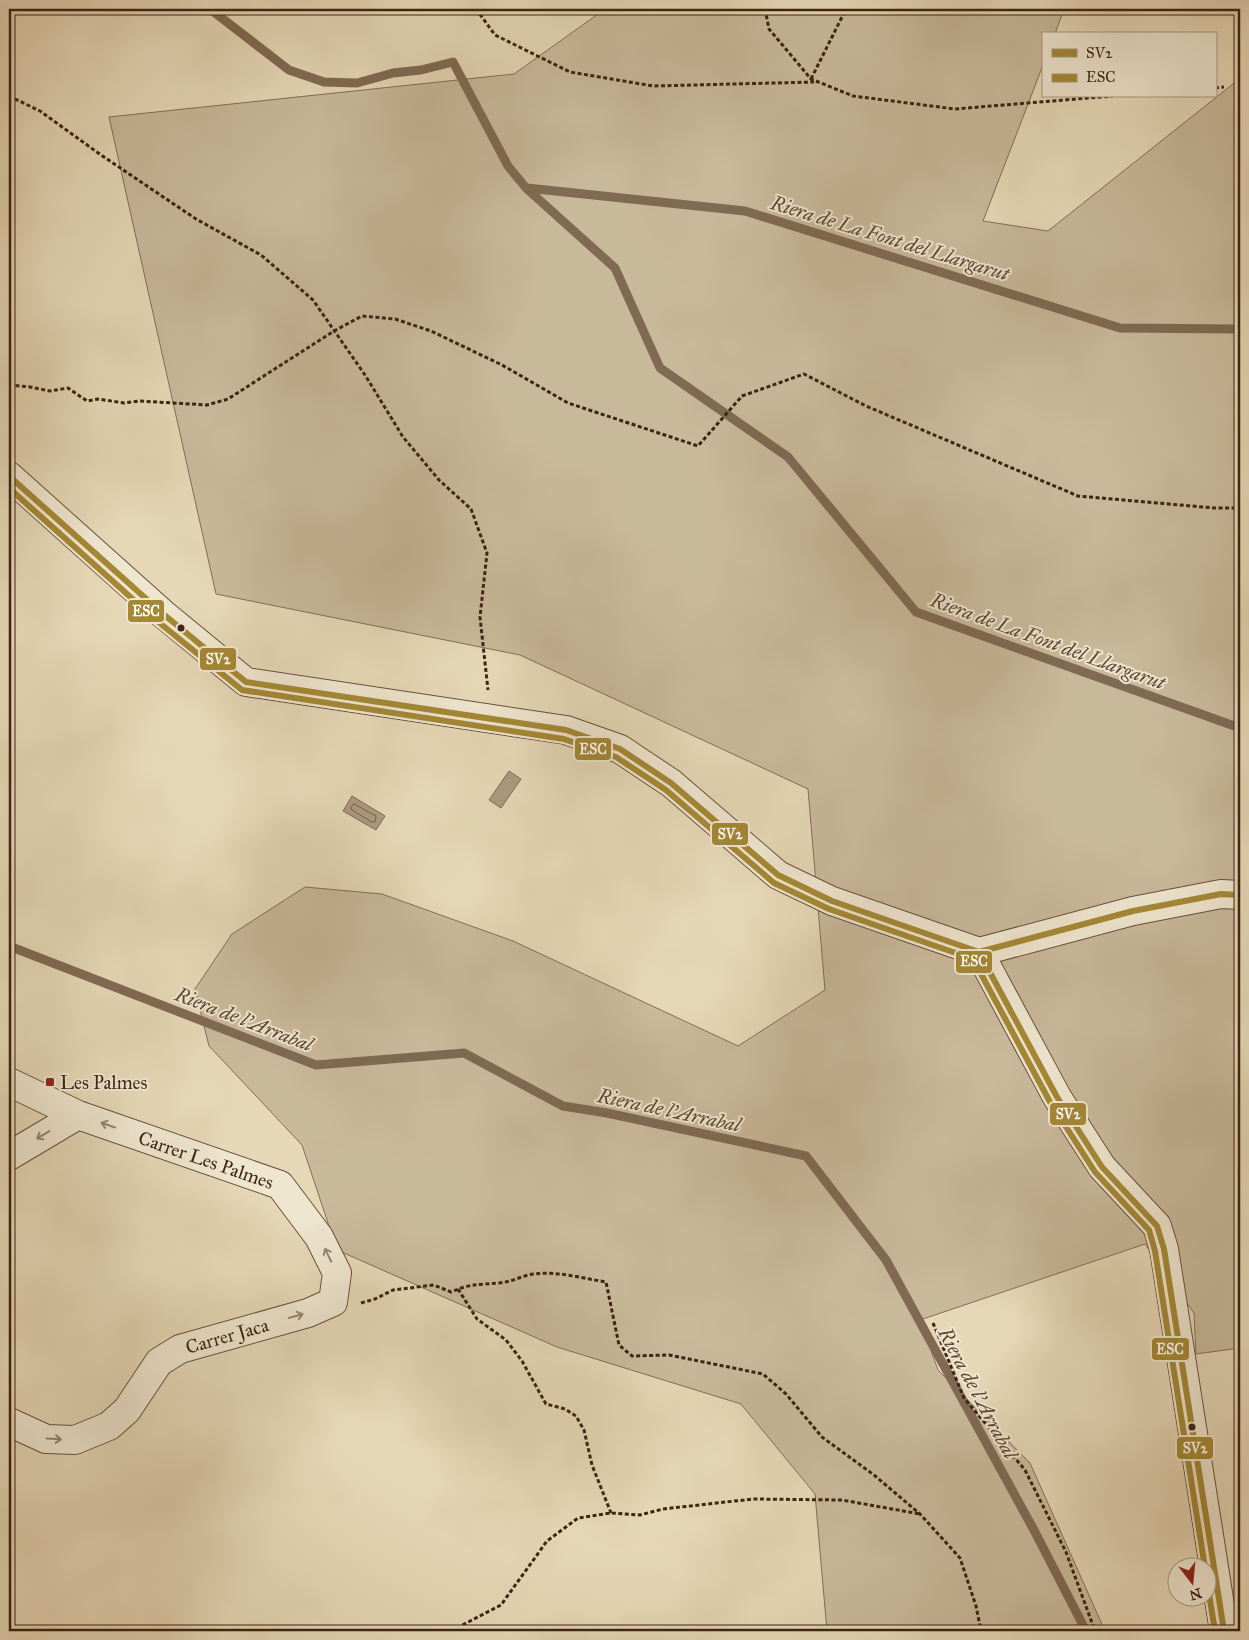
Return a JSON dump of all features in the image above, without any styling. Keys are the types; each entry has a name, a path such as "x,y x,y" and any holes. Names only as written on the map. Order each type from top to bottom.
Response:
{"street":[{"path":"9,476 162,613 246,682 566,730 620,749 671,783 778,875 832,901 979,952 1133,911 1221,894 1240,894"},
{"path":"979,952 1062,1105 1102,1166 1157,1226 1164,1248 1224,1631"},
{"name":"Carrer Les Palmes","path":"9,1082 78,1115 280,1185 319,1237 337,1273 333,1302"},
{"path":"9,1156 78,1115"},
{"name":"Carrer Jaca","path":"9,1422 46,1439 74,1440 109,1426 127,1410 159,1362 180,1349 308,1313 333,1302"}],"path":[{"path":"476,9 495,35 570,72 652,86 817,82"},
{"path":"765,9 769,29 811,79 853,96 955,109 1089,98"},
{"path":"811,79 846,9"},
{"path":"1216,88 1224,87"},
{"path":"9,96 40,111 196,219 260,256 313,300 365,375 403,437 439,480 471,509 487,553 480,618 491,718"},
{"path":"9,385 50,391 68,388 87,401 98,399 124,403 140,401 207,405 228,399 334,330 362,316 395,319 422,328 502,365 568,403 698,446 742,396 804,374 866,406 1078,496 1214,508 1240,508"},
{"path":"333,1302 357,1304 375,1299 393,1290 434,1285 451,1292 479,1283 501,1283 532,1274 559,1274 606,1282 619,1345 632,1356 669,1356 763,1374 786,1394 822,1437 874,1475 920,1514 960,1558 976,1606 981,1631"},
{"path":"458,1289 477,1319 506,1340 522,1361 546,1404 565,1409 576,1416 584,1430 592,1465 610,1513"},
{"path":"933,1323 964,1398 1025,1470 1066,1552 1095,1631"},
{"path":"451,1631 501,1605 548,1541 578,1518 610,1513 640,1515 663,1509 753,1499 842,1500 920,1514"}],"shaded area":[{"path":"605,9 1064,9 1056,32 1042,32 1042,68 983,221 1048,231 1216,98 1238,80 1240,75 1240,1348 1196,1354 1194,1313 1145,1244 920,1320 938,1370 1030,1463 1105,1631 827,1631 815,1494 741,1404 557,1347 337,1250 302,1145 209,1046 195,989 232,934 305,887 382,894 513,941 738,1046 825,990 808,789 520,655 216,594 109,117 514,74"}],"water":[{"path":"509,771 521,779 501,808 489,800"},
{"path":"352,796 385,816 376,830 343,811"}],"waterway":[{"name":"Riera de La Font del Llargarut","path":"210,9 289,70 324,82 357,83 393,73 421,70 453,62 508,166 526,188 615,268 660,368 788,457 916,612 1240,728"},
{"name":"Riera de La Font del Llargarut","path":"527,188 745,211 1120,328 1240,329"},
{"name":"Riera de l'Arrabal","path":"9,946 316,1065 464,1053 563,1106 607,1113 806,1156 886,1260 1035,1532 1086,1631"}],"transit line":[{"name":"SV2","path":"9,476 162,613 246,682 566,730 620,749 671,783 778,875 832,901 979,952"},
{"name":"ESC","path":"9,488 156,620 242,690 564,739 616,757 666,790 774,883 829,909 973,959 1050,1102 1095,1172 1149,1230 1155,1251 1203,1558"},
{"name":"SV2","path":"979,952 1133,911 1221,894 1240,895"},
{"name":"SV2","path":"979,952 1057,1097 1102,1167 1157,1226 1164,1249 1224,1631"},
{"name":"ESC","path":"1211,1608 1215,1631"}],"place":[{"name":"Les Palmes","path":"50,1082"}]}
